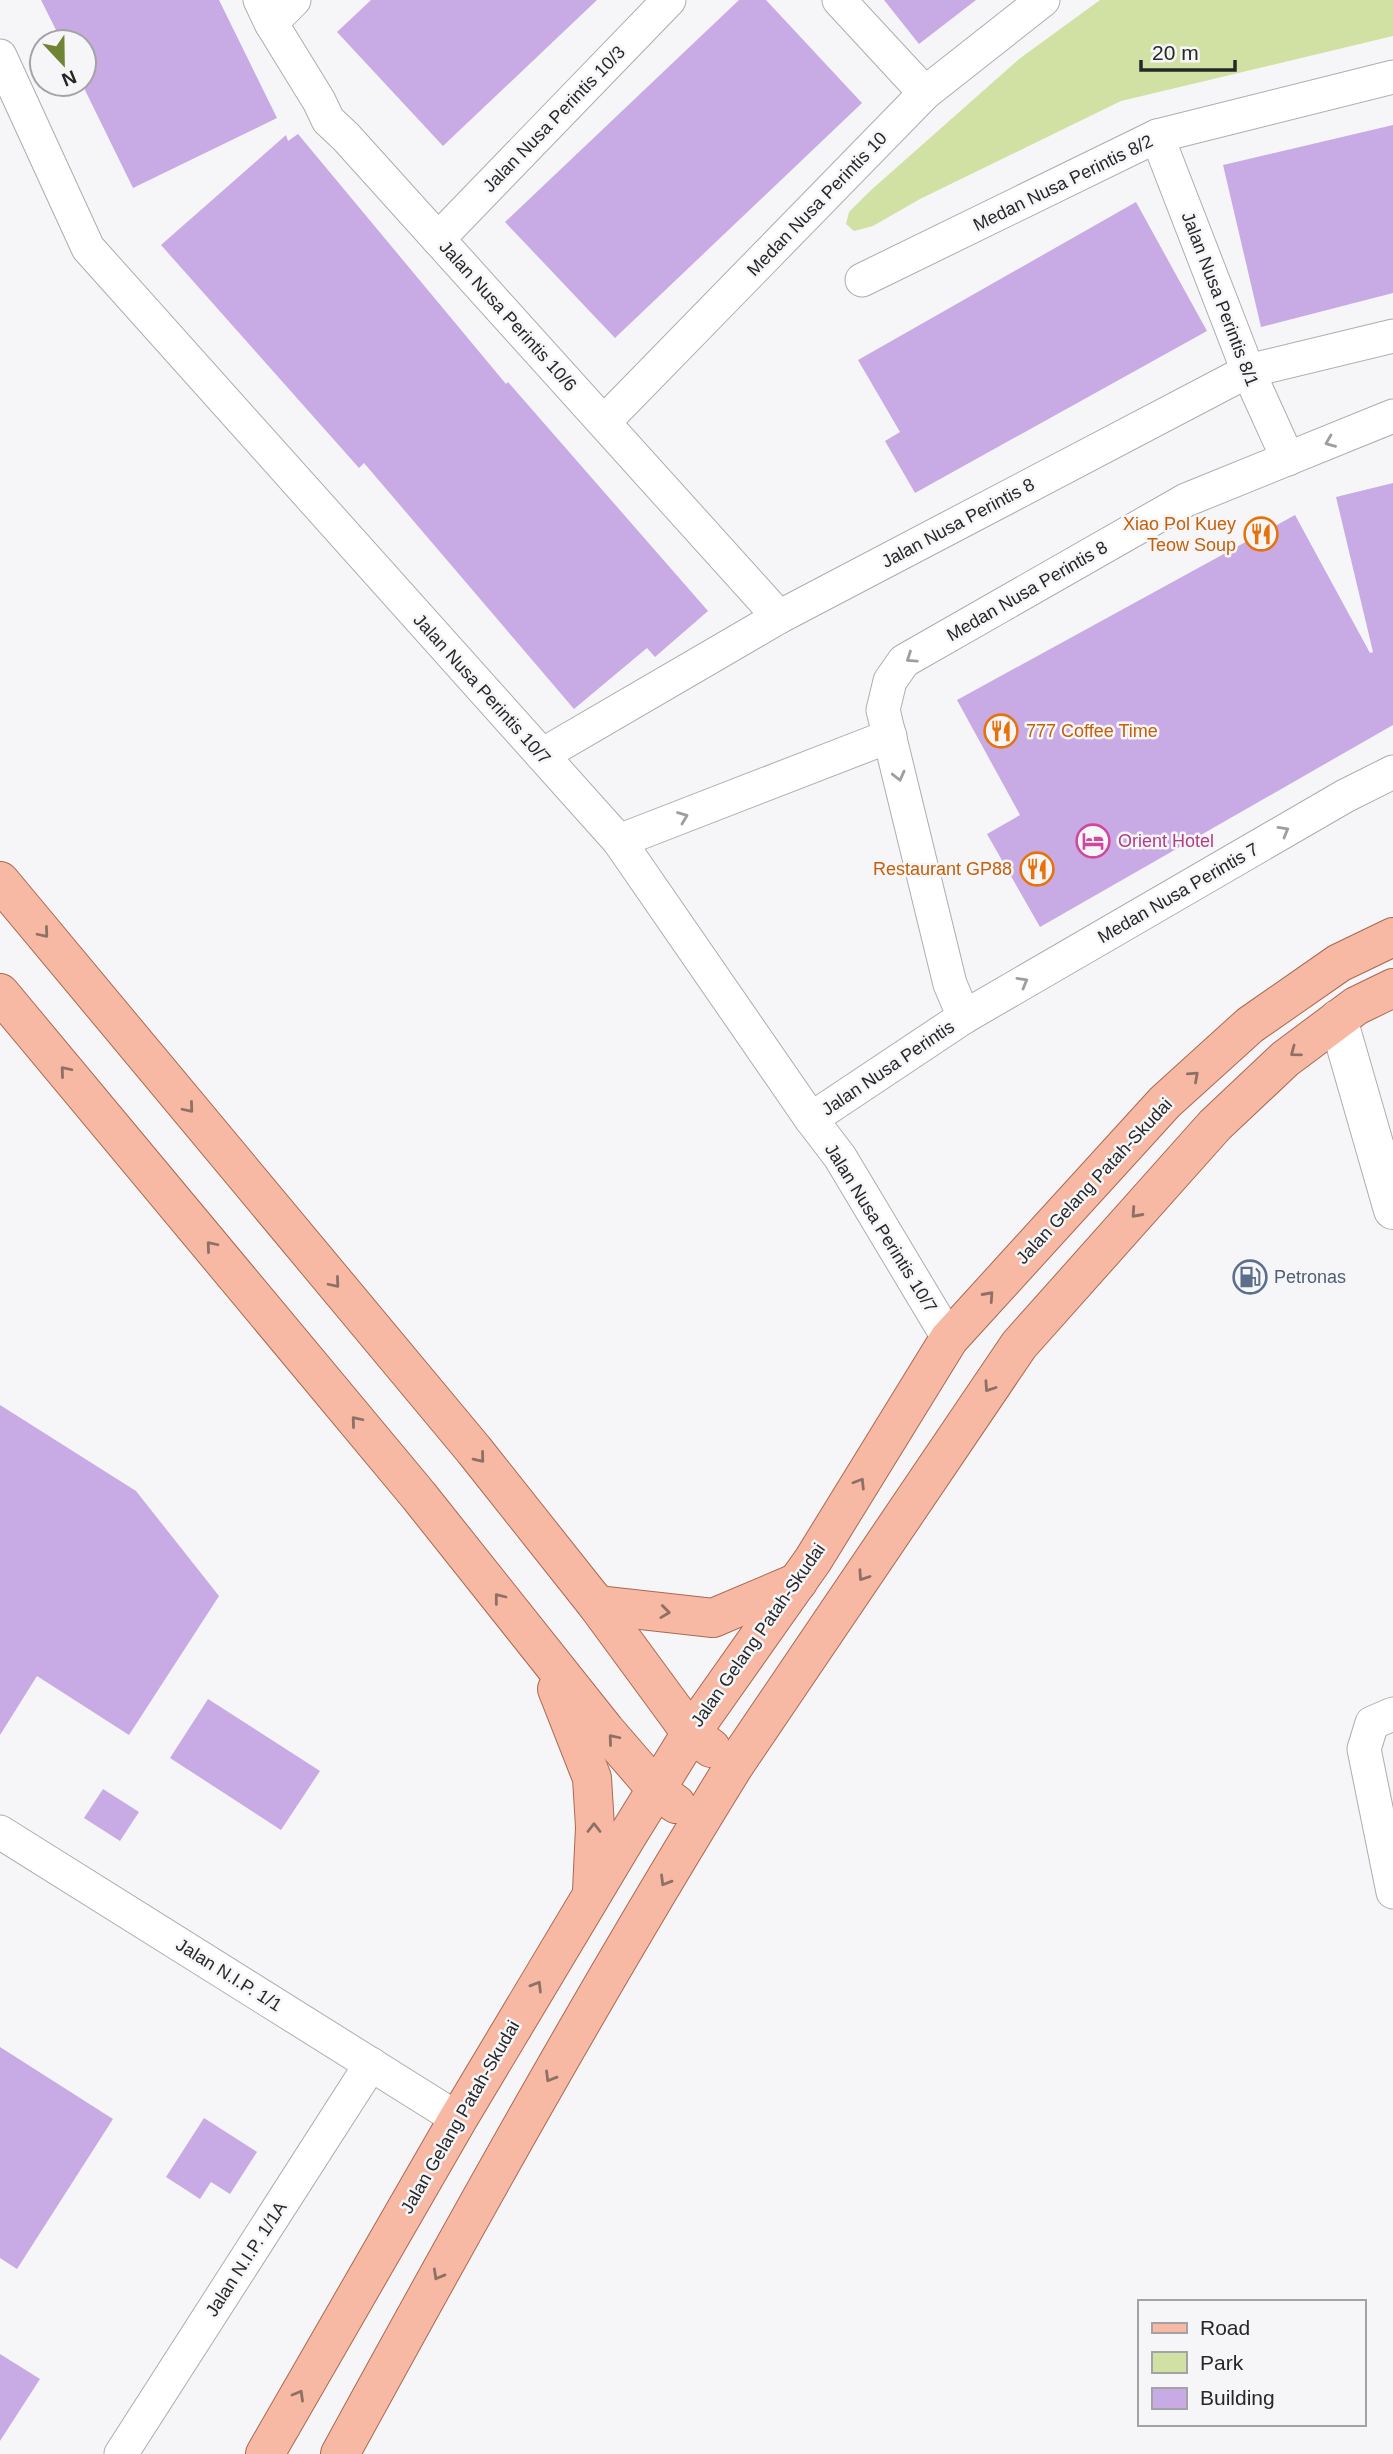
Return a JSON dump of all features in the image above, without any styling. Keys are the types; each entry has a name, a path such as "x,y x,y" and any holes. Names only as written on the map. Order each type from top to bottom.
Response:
{"main road":[{"path":"0,881 474,1450 597,1605 691,1732 734,1766"},
{"name":"Jalan Gelang Patah-Skudai","path":"265,2454 458,2119 691,1732 798,1582 949,1339 1165,1102 1250,1025 1339,963 1393,937"},
{"path":"340,2454 519,2129 734,1766 1018,1345 1214,1125 1285,1059 1356,1006 1393,988"},
{"path":"0,993 419,1496 541,1651 657,1790 700,1822"},
{"path":"597,1605 713,1618 798,1582"},
{"path":"541,1651 592,1779 595,1827 591,1896"}],"street":[{"path":"265,12 294,0"},
{"name":"Jalan Nusa Perintis 10/3","path":"438,239 669,0"},
{"path":"839,0 925,93"},
{"name":"Medan Nusa Perintis 10","path":"604,422 925,93 1043,0"},
{"name":"Jalan Nusa Perintis 10/6","path":"265,12 328,120 779,617"},
{"name":"Jalan Nusa Perintis 10/7","path":"0,56 88,248 619,841 840,1157 949,1339"},
{"name":"Medan Nusa Perintis 8/2","path":"862,280 1157,136 1393,77"},
{"name":"Jalan Nusa Perintis 8/1","path":"1157,136 1248,371 1288,459"},
{"name":"Jalan Nusa Perintis 8","path":"542,755 779,617 1248,371 1393,335"},
{"name":"Medan Nusa Perintis 8","path":"886,723 890,681 904,661 1186,500 1393,416"},
{"path":"619,841 886,723 950,984 964,1017"},
{"name":"Medan Nusa Perintis 7","path":"964,1017 1345,796 1393,772"},
{"name":"Jalan Nusa Perintis","path":"811,1119 964,1017"},
{"path":"1338,1019 1393,1210"},
{"path":"1382,1719 1364,1749 1393,1892"},
{"name":"Jalan N.I.P. 1/1","path":"0,1832 458,2119"},
{"name":"Jalan N.I.P. 1/1A","path":"121,2454 371,2064"}],"green space":[{"path":"1100,0 1393,0 1393,36 1121,101 920,199 873,226 854,231 846,224 849,212 870,191 1019,59"}],"building":[{"path":"41,0 219,0 277,118 133,188 89,98 98,98 98,28 55,28"},
{"path":"371,0 597,0 443,146 337,32"},
{"path":"739,0 766,0 862,103 615,338 505,222"},
{"path":"884,0 976,0 919,44"},
{"path":"1393,125 1393,293 1261,327 1223,165"},
{"path":"298,134 506,384 508,382 708,611 655,657 647,648 574,709 364,463 359,468 161,245 286,135 288,141"},
{"path":"1136,202 1207,331 915,493 885,441 900,432 858,360"},
{"path":"1393,483 1393,725 1040,927 987,834 1020,815 957,700 1295,515 1370,653 1373,652 1336,497"},
{"path":"0,1405 136,1491 219,1596 129,1735 37,1676 0,1735"},
{"path":"208,1699 320,1771 281,1830 170,1758"},
{"path":"103,1789 139,1812 120,1841 84,1818"},
{"path":"0,2047 113,2119 17,2269 0,2258"},
{"path":"204,2118 257,2152 230,2194 211,2182 200,2199 166,2177"},
{"path":"0,2354 40,2379 0,2441"}],"place":[{"name":"Xiao Pol Kuey Teow Soup","path":"1261,534"},
{"name":"777 Coffee Time","path":"1001,731"},
{"name":"Orient Hotel","path":"1093,841"},
{"name":"Restaurant GP88","path":"1037,869"},
{"name":"Petronas","path":"1250,1277"}]}
